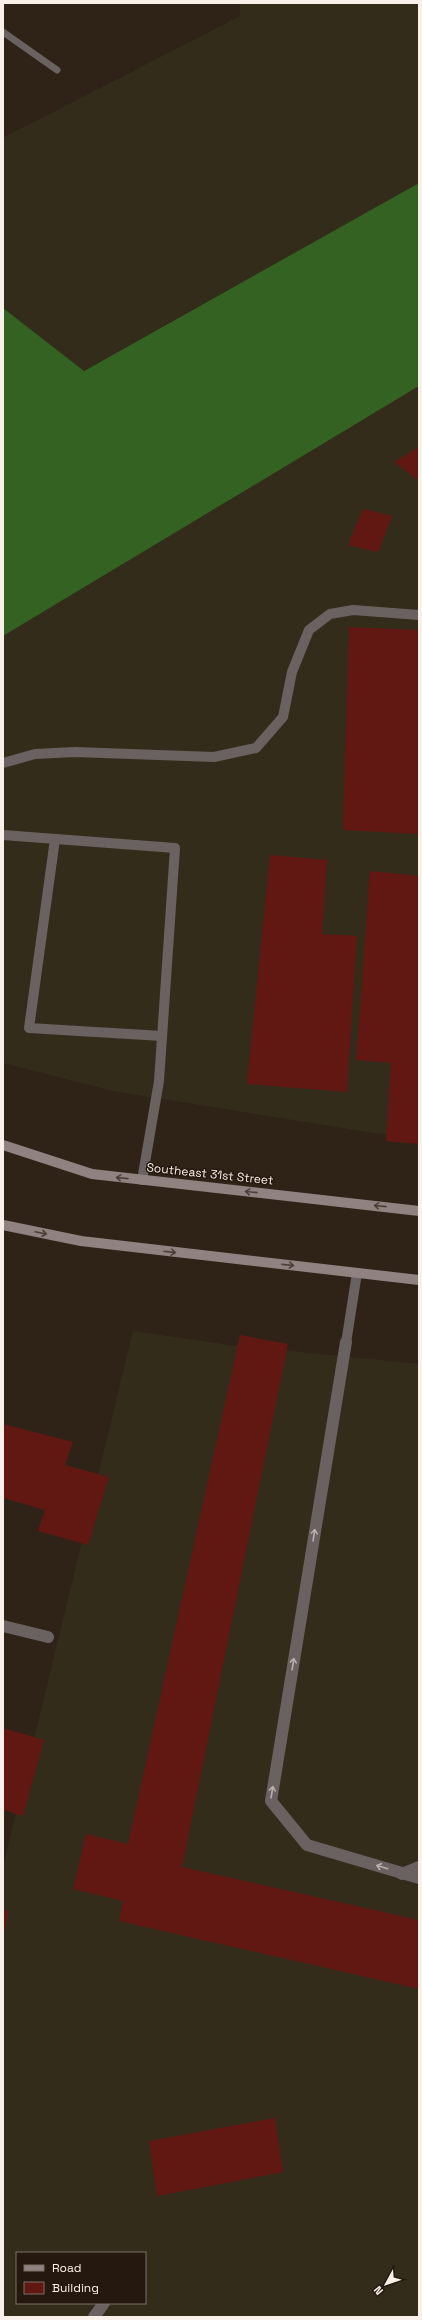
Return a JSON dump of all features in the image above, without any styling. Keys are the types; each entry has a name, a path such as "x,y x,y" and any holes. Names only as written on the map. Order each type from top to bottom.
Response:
{"main road":[{"name":"Southeast 31st Street","path":"3,1145 92,1174 419,1210"},
{"path":"3,1225 81,1241 419,1280"}],"street":[{"path":"3,32 56,70"},
{"path":"3,763 35,754 75,752 214,757 256,748 283,717 292,672 309,630 330,614 353,610 419,615"},
{"path":"3,835 175,848 159,1081 142,1180"},
{"path":"55,839 29,1028 162,1036"},
{"path":"357,1273 271,1801 308,1845 419,1878"},
{"path":"3,1626 48,1637"},
{"path":"402,1874 419,1867"},
{"path":"94,2317 103,2304"}],"shaded area":[{"path":"240,3 419,3 419,183 83,371 3,308 3,138 240,16"},
{"path":"419,386 419,1137 380,1134 113,1091 3,1063 3,636"},
{"path":"133,1331 229,1345 419,1364 419,2317 3,2317 3,1867"}],"green space":[{"path":"419,183 419,386 3,636 3,308 84,371"}],"building":[{"path":"419,447 419,480 418,480 394,462"},
{"path":"363,509 392,516 378,552 348,545"},
{"path":"349,627 419,630 419,834 343,830"},
{"path":"270,855 327,860 322,934 357,936 347,1092 247,1084"},
{"path":"370,871 419,876 419,1144 386,1141 391,1063 356,1060"},
{"path":"240,1335 288,1344 182,1867 419,1920 419,1989 119,1921 123,1901 73,1889 86,1834 128,1844"},
{"path":"3,1424 73,1442 65,1465 109,1477 88,1545 38,1531 45,1510 3,1498"},
{"path":"3,1728 44,1740 23,1816 3,1810"},
{"path":"3,1910 9,1911 4,1933 3,1933"},
{"path":"275,2118 283,2172 157,2196 149,2141"}]}
